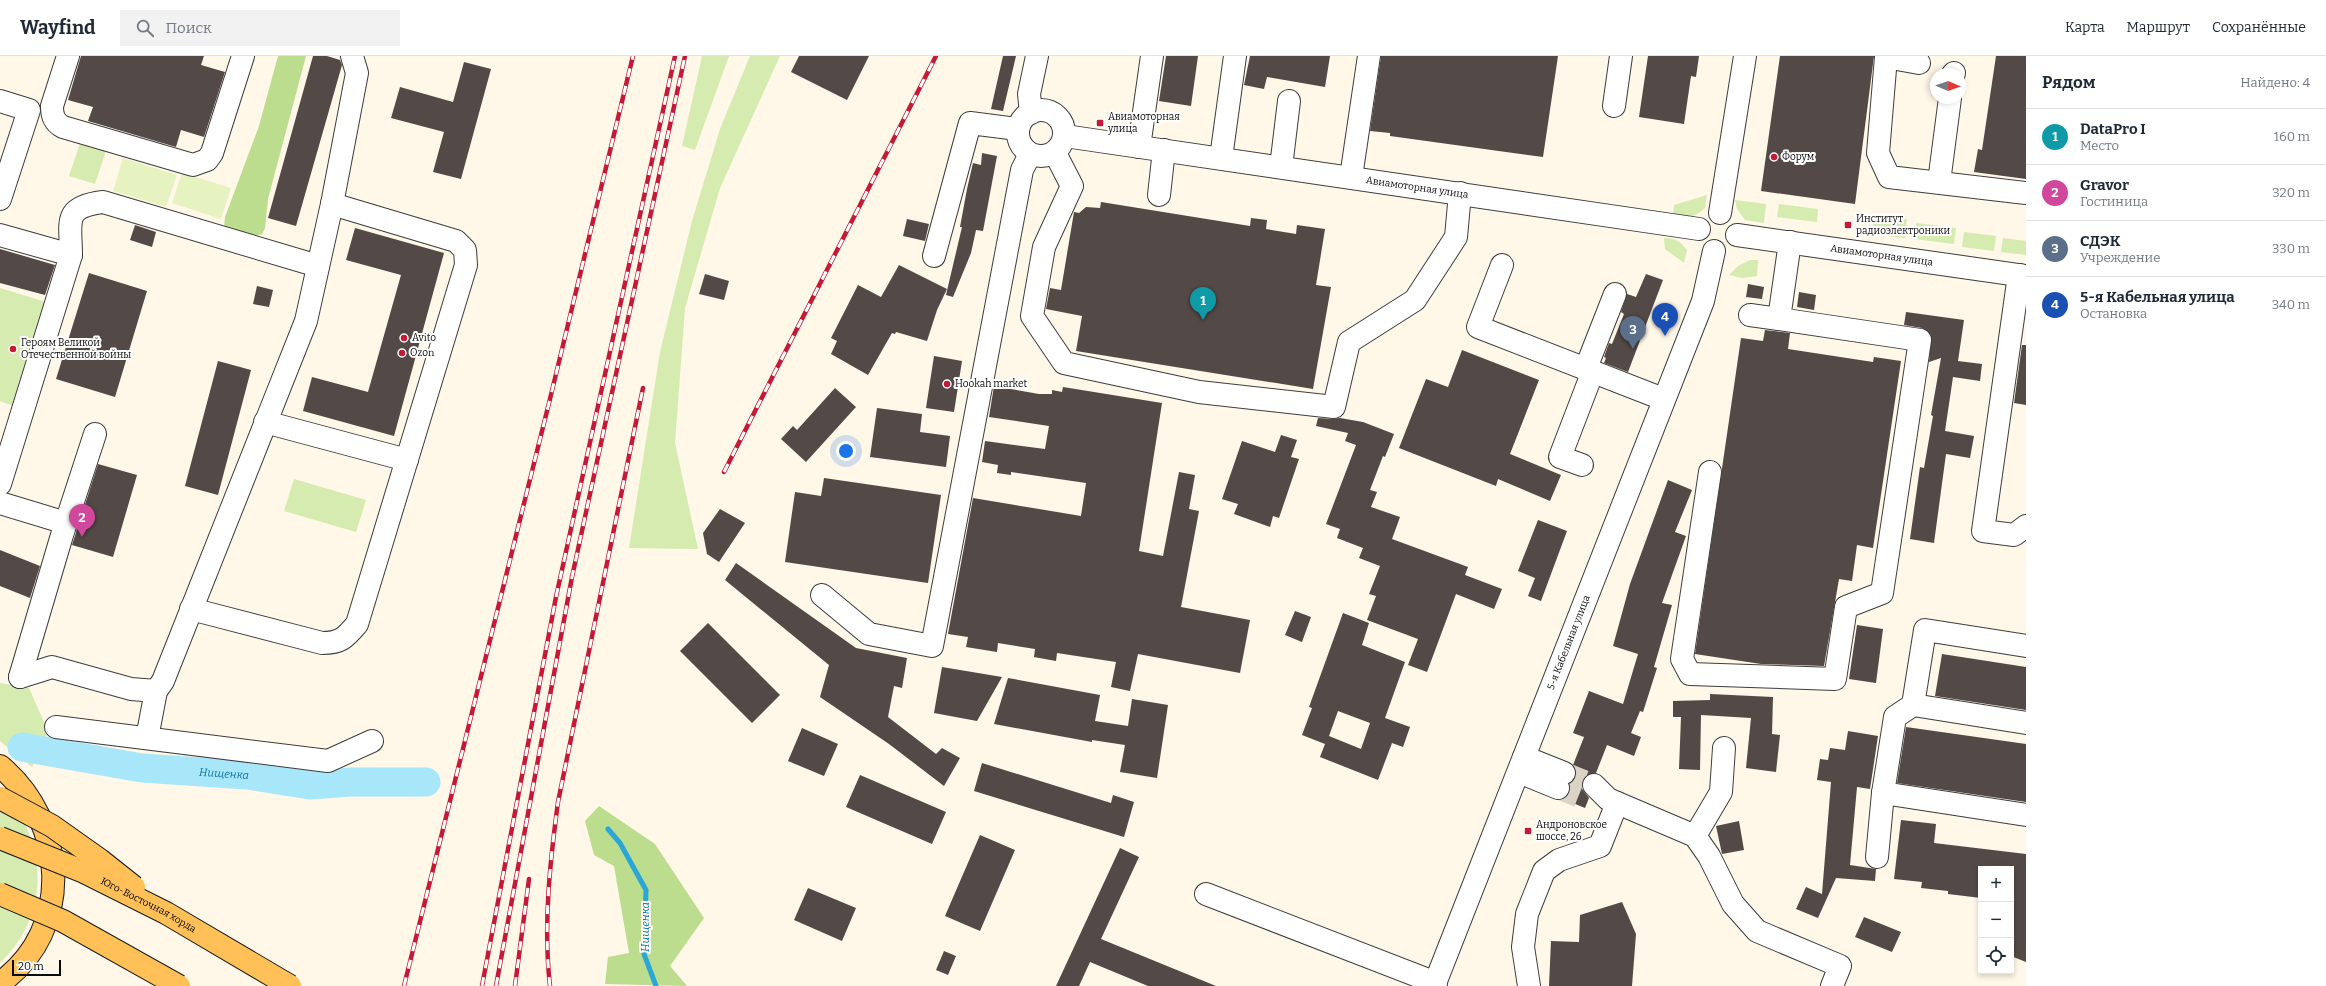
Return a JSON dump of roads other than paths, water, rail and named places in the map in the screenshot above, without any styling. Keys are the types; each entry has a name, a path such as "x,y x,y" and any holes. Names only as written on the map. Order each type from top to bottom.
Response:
{"main road":[{"path":"0,766 25,790 41,818 50,842 53,880 48,911 40,935 18,967 0,983"},
{"path":"0,798 52,826 100,860 166,914"},
{"name":"Юго-Восточная хорда","path":"0,838 82,871 166,914 290,986"},
{"path":"0,894 63,921 179,986"}],"street":[{"path":"68,56 52,106 52,113 57,124 70,130 193,165 207,160 212,153 243,56"},
{"path":"147,738 156,691 163,680 184,619 306,321 332,204 357,73 352,56"},
{"path":"822,596 869,634 932,646 1022,170 1030,154 1021,146 1024,121 1037,56"},
{"path":"1139,147 1152,56"},
{"path":"1220,158 1235,56"},
{"path":"1351,177 1369,56"},
{"path":"1614,106 1621,56"},
{"path":"1720,213 1745,56"},
{"path":"1919,63 1886,57 1878,153 1889,177 2026,193"},
{"path":"0,101 29,110 0,199"},
{"path":"1281,167 1289,101"},
{"path":"1939,182 1949,104"},
{"path":"934,256 970,123 1024,121 1044,110 1058,116 1064,129 1060,144 1072,186 1044,247 1032,316 1064,363 1199,392 1334,407 1349,342 1415,300 1456,237 1460,193"},
{"name":"Авиамоторная улица","path":"1030,154 1042,157 1060,144 1139,147 1699,229"},
{"path":"1160,195 1164,150"},
{"path":"0,484 71,255 69,228 71,218 76,210 86,204 102,202 318,266"},
{"path":"184,619 322,643 336,643 357,624 466,265 465,250 456,240 332,204"},
{"path":"1720,213 1731,218 1735,223 1737,235 1735,241 1726,250 1714,252 1704,246 1699,235 1699,229 1700,224 1709,215 1720,213"},
{"path":"0,235 71,255"},
{"name":"Авиамоторная улица","path":"1737,235 2022,276"},
{"path":"1779,319 1790,242"},
{"name":"5-я Кабельная улица","path":"1435,984 1663,399 1703,301 1714,252"},
{"path":"1502,265 1478,327 1663,399"},
{"path":"2022,276 1982,531 2022,536"},
{"path":"1582,465 1560,456 1616,294"},
{"path":"1710,472 1682,659 1690,674 1835,679 1846,607 1882,593 1920,340 1750,315"},
{"path":"265,422 407,460"},
{"path":"95,434 66,523 20,677 52,667 131,689 156,691"},
{"path":"0,503 66,523"},
{"path":"1913,705 1925,630 2026,646"},
{"path":"1878,857 1883,793 1895,717 1913,705 2026,723"},
{"path":"56,727 328,761 372,740"},
{"path":"1695,836 1722,792 1724,748"},
{"path":"1522,764 1561,780"},
{"path":"1883,793 2026,816"},
{"path":"1529,986 1523,947 1527,914 1544,871 1559,860 1600,846 1602,797 1695,836 1710,856 1733,904 1757,931 1840,966 1832,986"},
{"path":"1206,894 1435,984"}],"waterway":[{"name":"Нищенка","path":"22,747 142,768 247,775 310,785 351,782 426,782"},
{"name":"Нищенка","path":"608,829 620,843 646,890 644,954 656,986"}],"tunnel":[{"path":"1564,773 1594,785"},
{"path":"1558,788 1588,800"}],"railway":[{"path":"404,986 549,403 633,56"},
{"path":"482,986 556,597 675,56"},
{"path":"496,986 572,577 685,56"},
{"path":"724,472 936,56"},
{"path":"550,986 547,917 552,847 558,802 643,388"},
{"path":"515,986 529,879"}],"place":[{"name":"Авиамоторная улица","path":"1100,123"},
{"name":"Форум","path":"1774,157"},
{"name":"Институт радиоэлектроники","path":"1848,225"},
{"name":"DataPro I","path":"1203,320"},
{"name":"5-я Кабельная улица","path":"1665,336"},
{"name":"Avito","path":"404,338"},
{"name":"Героям Великой Отечественной войны","path":"13,349"},
{"name":"СДЭК","path":"1633,349"},
{"name":"Ozon","path":"402,353"},
{"name":"Hookah market","path":"947,384"},
{"name":"Gravor","path":"82,537"},
{"name":"Андроновское шоссе, 26","path":"1528,831"}]}
